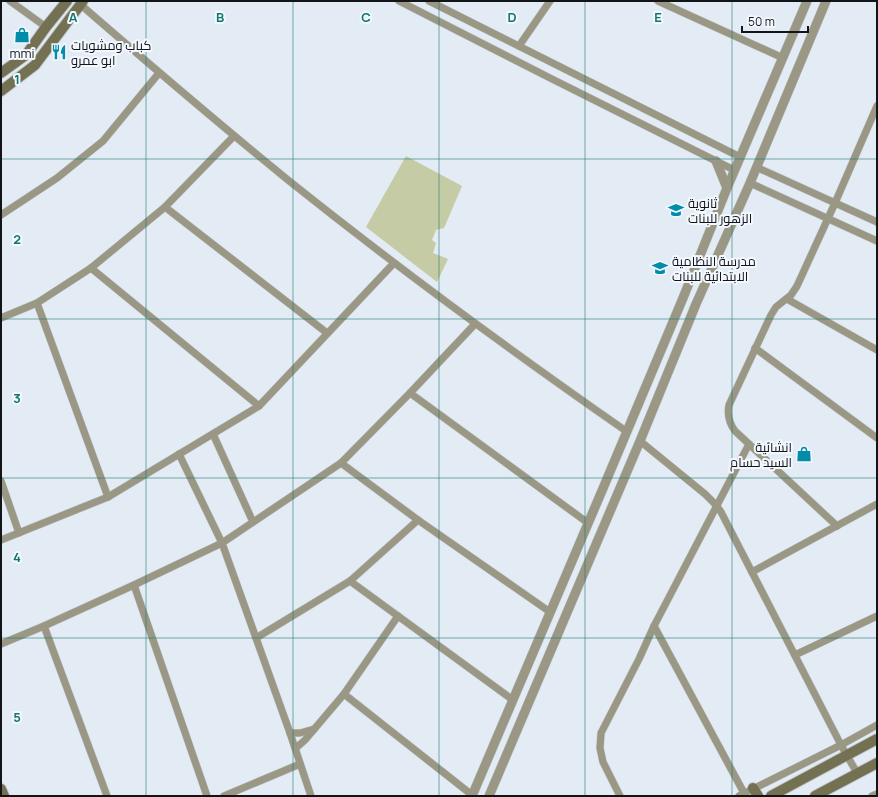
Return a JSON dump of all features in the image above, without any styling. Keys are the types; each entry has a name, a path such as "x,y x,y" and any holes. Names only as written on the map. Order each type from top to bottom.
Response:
{"main road":[{"path":"1,73 26,55 67,1"},
{"path":"1,91 35,65 82,3"},
{"path":"771,796 877,739"},
{"path":"815,796 877,763"},
{"path":"1,788 4,796"}],"street":[{"path":"10,1 46,27"},
{"path":"399,1 734,170"},
{"path":"519,46 550,1"},
{"path":"658,1 783,58"},
{"path":"344,694 472,796 683,298 734,170 807,1"},
{"path":"489,796 640,441 696,304 750,183 826,1"},
{"path":"424,14 432,2 740,157"},
{"path":"82,3 159,73 293,184 475,324 626,431"},
{"path":"1,215 57,178 104,141 159,73"},
{"path":"837,526 749,444 732,426 729,421 728,410 773,310 787,299 797,286 877,106"},
{"path":"1,318 37,303 91,268 165,207 234,136"},
{"path":"716,161 727,188"},
{"path":"756,167 877,222"},
{"path":"750,183 877,241"},
{"path":"165,207 327,333"},
{"path":"1,540 108,497 259,406 394,263"},
{"path":"91,268 259,406"},
{"path":"683,298 696,304"},
{"path":"787,299 877,350"},
{"path":"37,303 108,497"},
{"path":"1,644 134,586 222,543 341,463 475,324"},
{"path":"755,348 877,438"},
{"path":"410,393 588,523"},
{"path":"213,434 253,522"},
{"path":"640,441 705,494 716,505 726,519 846,756 857,774"},
{"path":"620,796 603,762 600,748 601,733 639,659 654,626 749,444"},
{"path":"179,454 222,543 296,748 311,796"},
{"path":"341,463 418,520 550,612"},
{"path":"1,481 19,533"},
{"path":"752,572 877,504"},
{"path":"256,638 350,581 418,520"},
{"path":"350,581 513,700"},
{"path":"134,586 207,796"},
{"path":"296,748 305,740 344,694 398,616"},
{"path":"795,655 877,616"},
{"path":"44,626 107,796"},
{"path":"654,626 741,795 756,792 877,725"},
{"path":"290,733 300,733 314,729"},
{"path":"224,796 300,764"},
{"path":"872,796 877,794"}],"green space":[{"path":"406,156 462,186 444,228 436,230 432,240 436,243 433,253 448,259 437,282 366,227"}],"place":[{"name":"mmi","path":"22,35"},
{"name":"كباب ومشويات ابو عمرو","path":"59,52"},
{"name":"ثانوية الزهور للبنات","path":"676,210"},
{"name":"مدرسة النظامية الابتدائية للبنات","path":"660,268"},
{"name":"انشائية السيد حسام","path":"804,454"}]}
